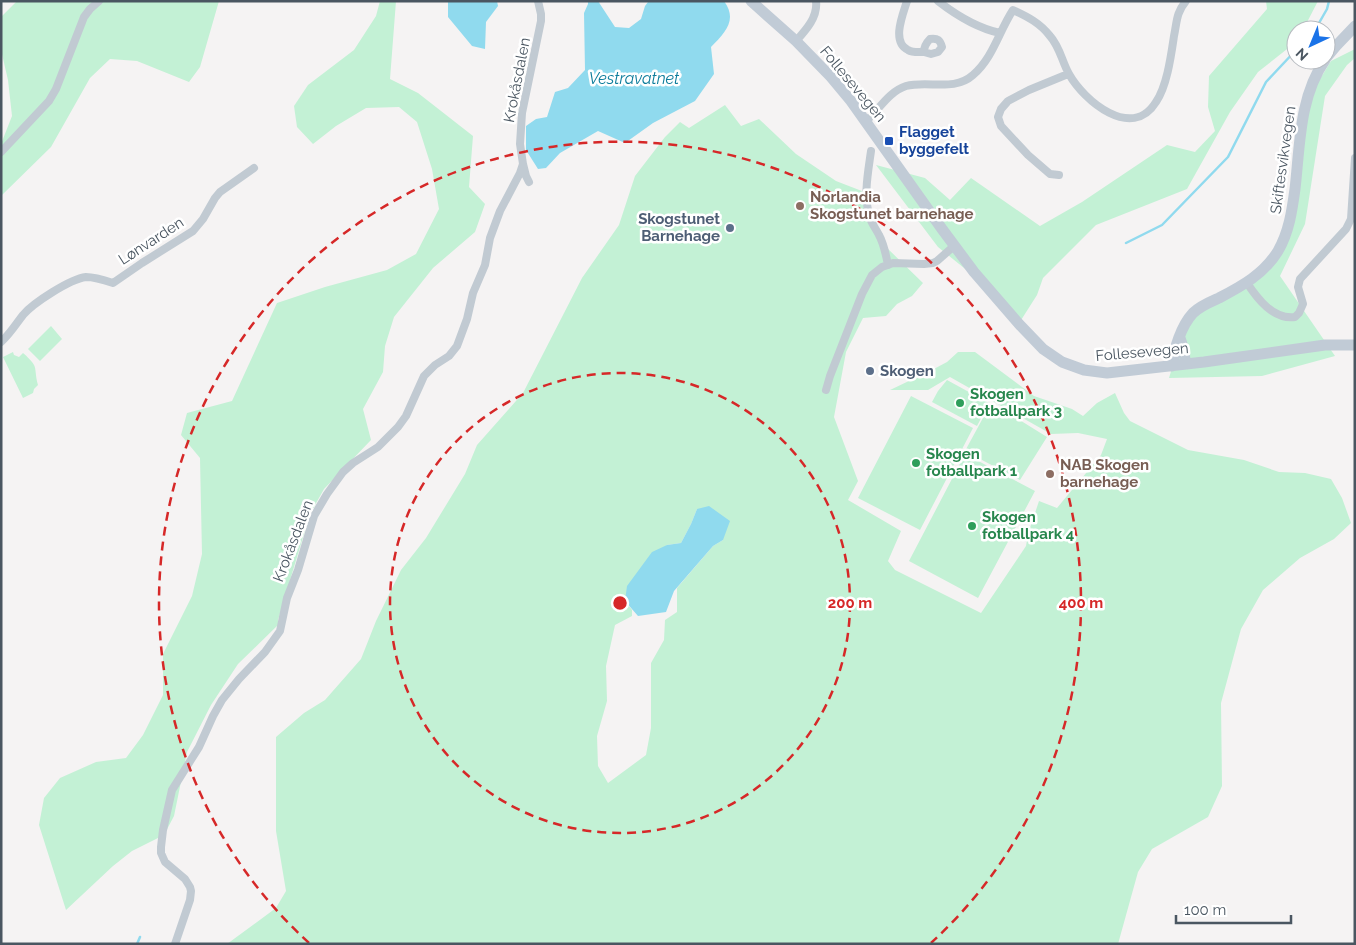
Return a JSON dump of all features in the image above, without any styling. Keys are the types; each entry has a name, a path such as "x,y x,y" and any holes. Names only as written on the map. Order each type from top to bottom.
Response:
{"main road":[{"name":"Follesevegen","path":"751,1 796,41 831,77 866,121 954,246 996,299 1044,349 1062,362 1084,370 1106,373 1325,345 1355,345"},
{"name":"Skiftesvikvegen","path":"1336,46 1355,26"},
{"name":"Skiftesvikvegen","path":"1172,366 1174,351 1183,326 1194,312 1203,305 1247,283 1270,262 1287,232 1292,209 1305,106 1312,84 1319,70"},
{"path":"1180,338 1186,364"}],"street":[{"path":"1,152 48,101 56,89 84,17 99,1"},
{"name":"Krokåsdalen","path":"530,182 522,164 520,144 522,113 541,21 538,1"},
{"path":"796,41 817,11 816,1"},
{"path":"908,1 899,40 911,52 924,52"},
{"path":"938,1 956,15 1000,33"},
{"path":"866,121 876,113 889,97 905,86 917,84 957,84 973,76 984,63 1013,10 1032,19 1050,36 1055,42 1068,74 1092,101 1111,114 1119,117 1136,118 1154,106 1161,94 1177,16 1186,1"},
{"path":"1059,175 1050,174 1028,155 1001,126 998,117 1001,109 1008,101 1068,74"},
{"path":"871,151 867,179 869,213 883,244 888,265"},
{"path":"1247,283 1268,308 1284,317 1290,318 1295,317 1299,313 1303,304 1298,287 1300,279 1344,231 1351,219 1355,158"},
{"name":"Krokåsdalen","path":"175,944 190,900 191,891 186,879 165,862 161,853 163,830 172,790 199,747 212,716 222,700 265,652 280,631 287,598 298,570 314,516 327,494 343,472 353,463 378,447 398,427 406,416 424,376 435,365 449,356 457,346 467,319 473,293 485,265 490,238 500,211 520,173 522,164"},
{"name":"Lønvarden","path":"1,342 34,304 64,286 75,280 87,277 112,283 157,253 187,236 198,227 220,192 254,168"},
{"path":"826,390 862,294 872,275 876,271 895,263 933,263 954,246"}],"green space":[{"path":"17,1 219,1 200,67 189,82 137,61 110,59 90,78 51,147 1,196 1,144 12,116 8,80 1,50 2,16"},
{"path":"380,1 396,1 390,79 418,93 473,136 469,187 485,204 475,232 433,268 394,317 385,346 383,372 363,409 371,440 324,489 310,514 278,625 238,664 211,705 187,752 174,816 164,835 132,851 66,910 39,825 44,798 60,778 96,762 126,758 143,735 163,695 163,654 192,596 202,554 200,458 181,435 187,413 232,401 277,303 325,287 387,270 416,254 439,209 432,169 417,122 399,107 366,108 336,126 313,144 297,127 294,106 308,85 354,50 376,16"},
{"path":"1266,1 1318,1 1308,20 1286,20 1286,50 1258,72 1230,112 1187,189 1096,225 1043,278 1037,295 1016,328 1000,297 938,247 876,165 925,178 950,200 971,178 1040,226 1082,202 1167,145 1195,152 1215,131 1208,107 1209,76 1267,9"},
{"path":"1355,49 1355,58 1347,65 1325,96 1305,224 1280,276 1335,356 1262,376 1169,378 1188,315 1264,269 1287,223 1301,110 1325,70 1336,70 1336,58"},
{"path":"725,105 741,126 759,119 796,154 836,181 867,193 871,214 886,247 923,283 912,296 897,304 886,316 863,318 846,352 834,417 858,481 848,500 901,531 888,561 895,570 981,613 1026,546 1039,501 1057,508 1101,455 1107,439 1078,433 1051,434 950,377 928,390 890,390 947,362 958,352 975,352 1034,396 1072,409 1083,416 1097,403 1115,393 1124,413 1130,421 1188,450 1244,460 1279,472 1305,473 1331,479 1342,498 1351,523 1334,539 1300,558 1263,590 1241,629 1221,703 1222,786 1208,817 1152,849 1138,872 1118,944 227,944 276,908 286,891 276,831 276,737 304,713 325,700 361,659 376,621 401,570 426,538 465,474 477,445 523,393 582,278 619,225 635,176 665,137 680,122 689,128","holes":["697,509 723,540 713,546 677,588 677,612 665,620 664,640 651,663 651,728 646,755 608,783 598,766 597,736 607,701 606,666 615,625 632,616 632,610 625,601 667,545 681,543"]},
{"path":"51,326 62,339 40,361 28,349"},
{"path":"13,352 14,355 19,357 23,353 35,368 38,385 33,393 23,398 3,357"},
{"name":"Skogen fotballpark 3","path":"947,380 989,403 977,426 932,402"},
{"name":"Skogen fotballpark 1","path":"911,396 973,428 920,530 858,498"},
{"path":"990,405 1013,416 1047,437 1020,480 965,451"},
{"name":"Skogen fotballpark 4","path":"965,454 1035,491 978,598 909,561"}],"water":[{"path":"448,1 497,1 498,6 486,22 485,49 472,46 448,17"},
{"name":"Vestravatnet","path":"588,1 598,1 615,27 629,28 641,19 645,6 648,2 652,1 724,1 730,14 730,20 721,37 711,47 714,74 695,101 653,123 625,143 598,131 560,153 546,168 538,169 526,150 526,126 536,119 547,117 555,92 568,88 585,70 584,13"},
{"path":"709,506 730,521 723,540 713,546 674,591 666,612 638,616 625,601 627,586 652,552 667,545 681,543 697,509"}],"waterway":[{"path":"1321,20 1329,1"},
{"path":"1126,243 1162,225 1228,157 1266,82 1286,61"},
{"path":"137,944 140,937"}],"place":[{"name":"Flagget byggefelt","path":"889,141"},
{"name":"Norlandia Skogstunet barnehage","path":"800,206"},
{"name":"Skogstunet Barnehage","path":"730,228"},
{"name":"Skogen","path":"870,371"},
{"name":"Skogen fotballpark 3","path":"960,403"},
{"name":"Skogen fotballpark 1","path":"916,463"},
{"name":"NAB Skogen barnehage","path":"1050,474"},
{"name":"Skogen fotballpark 4","path":"972,526"}]}
